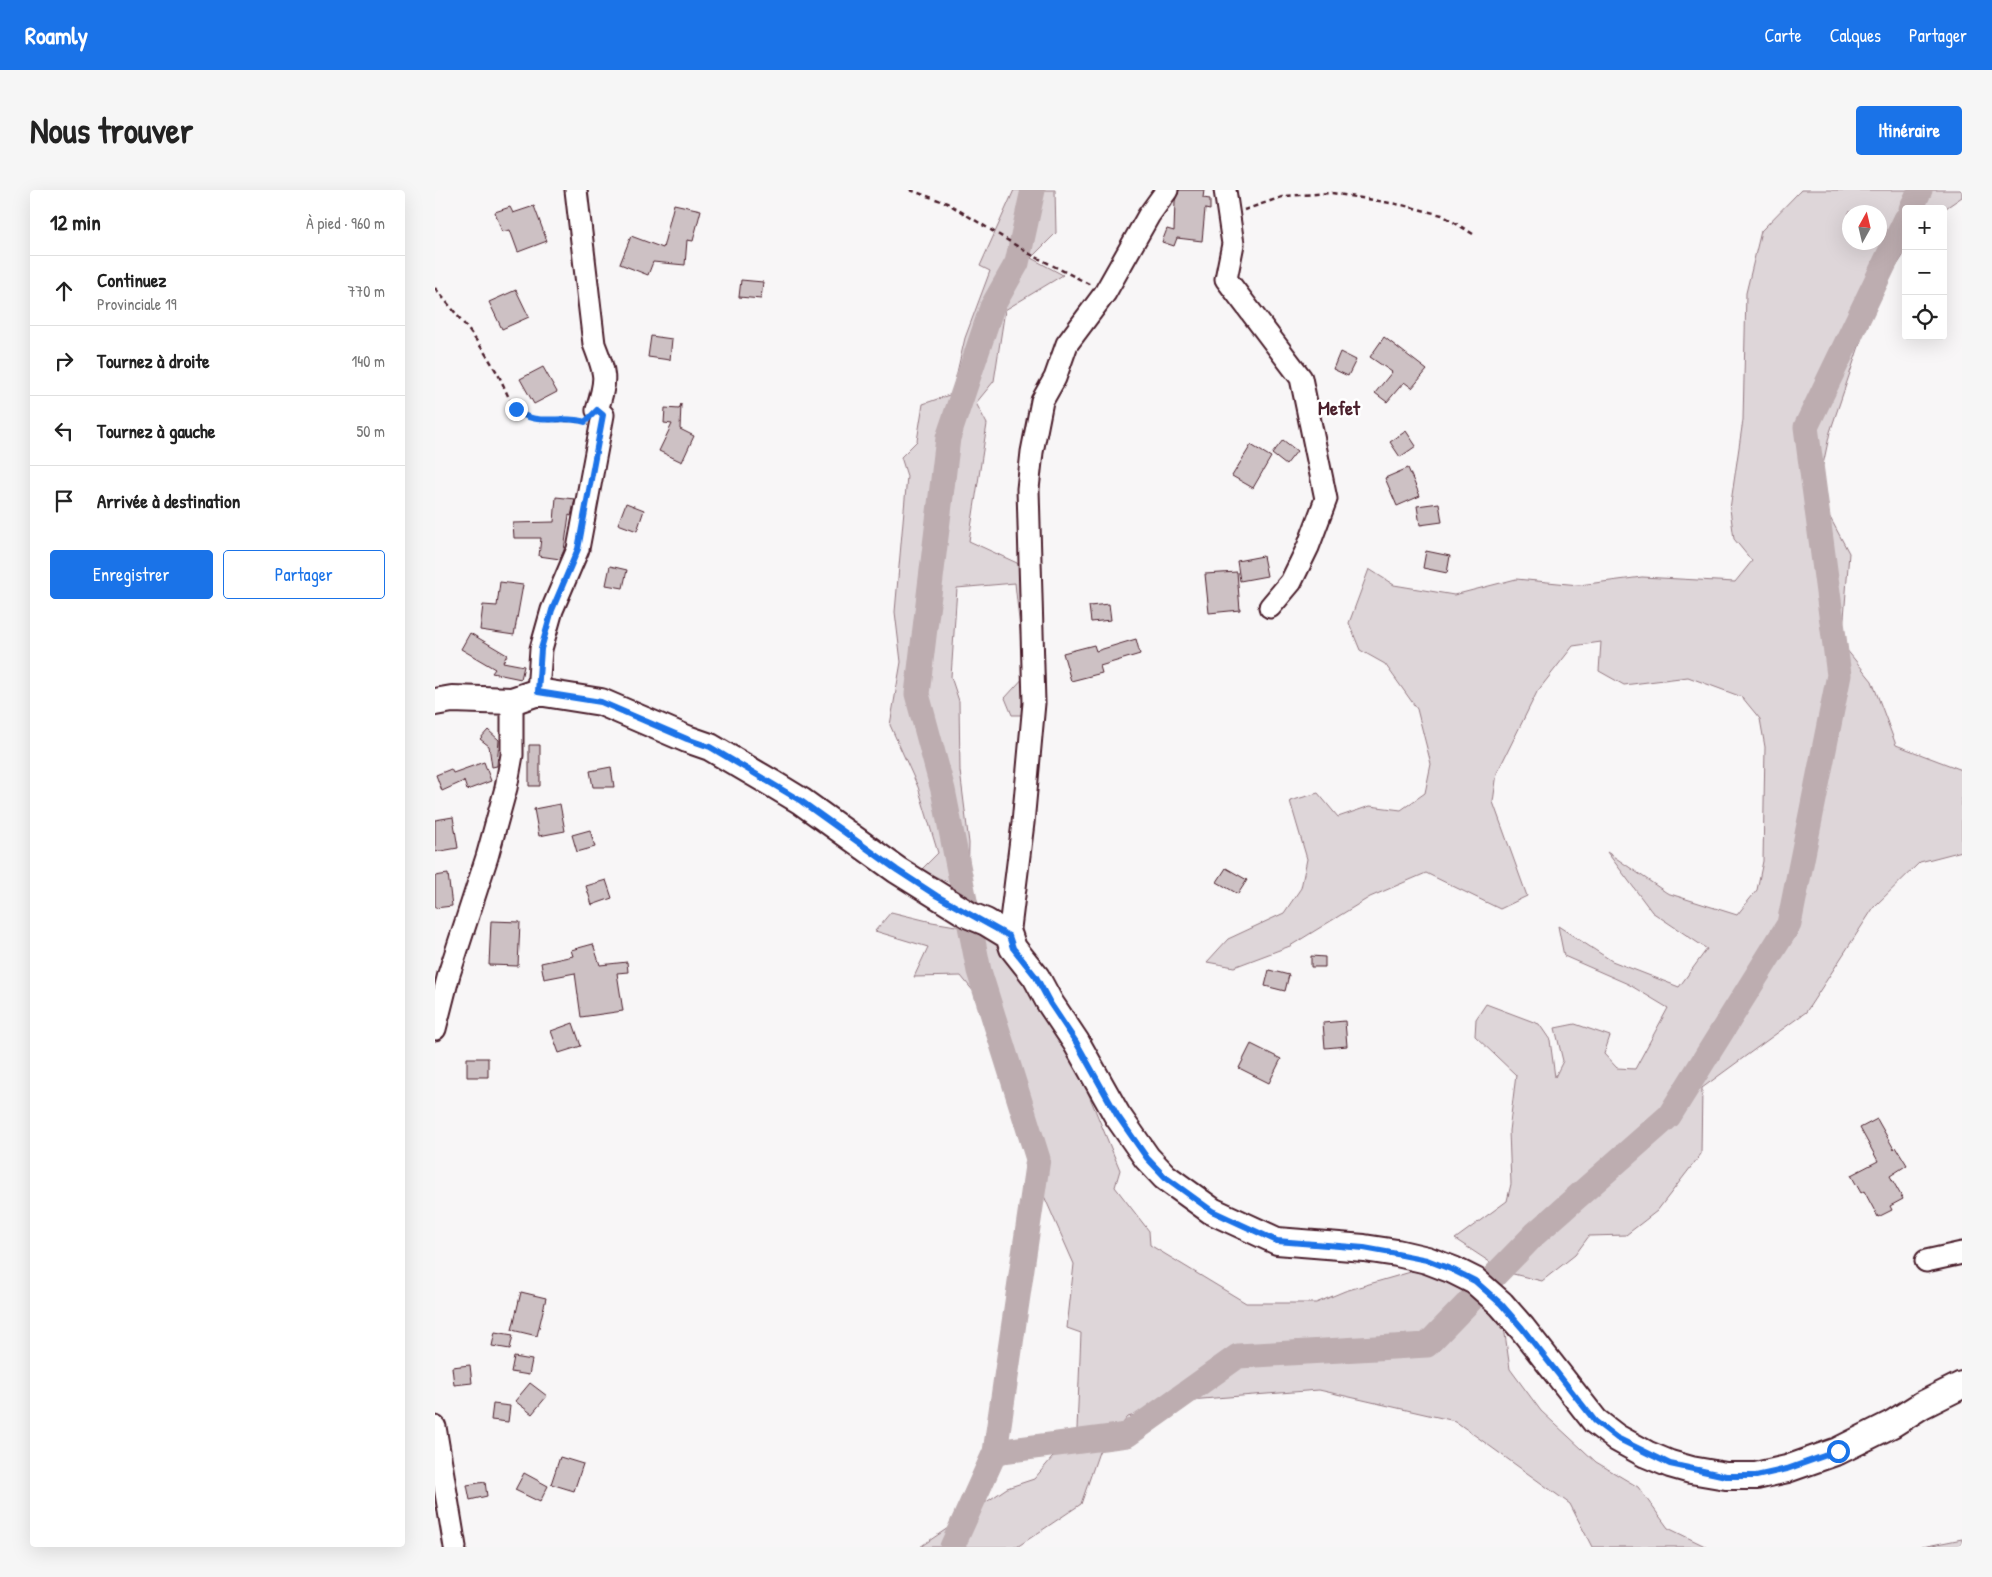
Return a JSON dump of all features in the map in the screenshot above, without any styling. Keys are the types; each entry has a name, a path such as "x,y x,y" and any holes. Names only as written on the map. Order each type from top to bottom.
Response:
{"main road":[{"path":"435,702 452,699 512,701 538,692 601,702 710,747 801,801 897,870 937,896 1009,936 1013,948 1036,977 1050,1003 1076,1042 1117,1115 1147,1158 1165,1177 1212,1211 1277,1241 1364,1248 1427,1260 1475,1281 1501,1304 1522,1328 1595,1421 1617,1438 1646,1454 1691,1470 1726,1476 1756,1476 1787,1469 1838,1451 1892,1424 1921,1405 1962,1385"}],"street":[{"path":"538,692 541,649 552,610 578,549 603,415 597,410 605,384 603,367 594,344 576,190"},
{"path":"1009,936 1023,822 1033,702 1028,489 1032,452 1042,401 1055,378 1067,344 1105,293 1149,215 1167,190"},
{"path":"1225,190 1233,244 1225,279 1301,378 1326,499 1308,547 1291,582 1270,607"},
{"path":"435,1029 449,974 487,857 506,788 512,755 512,701"},
{"path":"1926,1261 1962,1253"},
{"path":"435,1427 455,1547"}],"path":[{"path":"911,190 947,203 1030,254 1105,293"},
{"path":"1228,215 1285,196 1332,192 1403,205 1442,215 1473,234"},
{"path":"435,288 469,330 498,375 516,409 522,415 542,420 569,419 585,422 597,410"}],"shaded area":[{"path":"1014,190 1055,190 1056,233 1031,258 1063,275 1005,310 994,381 976,403 987,424 969,541 1017,563 1034,589 1027,715 1012,715 1005,698 1025,676 1015,583 957,588 951,677 959,701 960,771 969,843 968,891 921,870 938,853 918,787 890,725 901,662 895,612 907,476 901,457 917,441 923,404 952,394 965,338 990,271 980,266"},
{"path":"1801,190 1962,190 1962,197 1947,207 1947,205 1902,205 1902,257 1874,302 1830,432 1817,493 1849,553 1842,644 1872,681 1896,745 1962,770 1962,851 1920,862 1874,907 1806,1012 1702,1088 1701,1154 1657,1211 1626,1235 1589,1236 1575,1255 1542,1281 1505,1272 1455,1239 1507,1201 1511,1184 1509,1131 1516,1075 1475,1036 1476,1019 1486,1004 1539,1024 1550,1040 1555,1077 1563,1061 1555,1028 1575,1024 1610,1036 1604,1054 1617,1068 1635,1069 1668,1008 1628,984 1564,956 1558,926 1612,961 1679,987 1707,949 1652,912 1607,852 1667,893 1737,915 1757,890 1763,861 1765,747 1760,719 1742,697 1688,677 1624,685 1599,671 1601,642 1573,646 1537,692 1497,773 1493,802 1527,896 1500,909 1426,873 1370,897 1290,946 1234,967 1207,962 1228,939 1284,913 1301,888 1307,859 1290,801 1318,793 1338,817 1370,806 1401,810 1425,793 1431,764 1417,709 1385,664 1360,650 1349,623 1369,569 1394,585 1454,595 1516,579 1579,585 1642,577 1735,582 1752,561 1734,539 1730,509 1743,420 1746,293 1761,231"},
{"path":"891,912 968,928 1021,953 1064,1035 1120,1170 1115,1187 1149,1231 1150,1245 1246,1303 1316,1303 1345,1291 1421,1269 1468,1284 1503,1320 1510,1369 1541,1411 1596,1462 1638,1487 1668,1528 1707,1547 1592,1547 1570,1504 1455,1421 1319,1390 1189,1400 1128,1417 1099,1452 1081,1504 1017,1547 920,1547 1007,1488 1034,1479 1077,1429 1081,1333 1067,1328 1074,1264 1033,1171 1009,1035 961,976 914,977 928,947 875,931"},
{"path":"1962,1539 1962,1547 1922,1547"}],"building":[{"path":"1179,190 1204,190 1203,198 1210,199 1210,210 1205,209 1202,241 1177,238 1174,246 1162,242 1167,229 1174,231 1175,201"},
{"path":"674,204 701,210 693,241 687,240 685,265 653,262 648,275 620,264 631,236 663,248"},
{"path":"534,206 547,241 518,252 510,230 502,232 495,212 510,207 513,213"},
{"path":"741,280 763,282 761,299 739,297"},
{"path":"516,290 529,317 502,329 489,302"},
{"path":"651,336 672,339 670,360 648,357"},
{"path":"1384,337 1427,370 1412,388 1404,382 1387,402 1375,393 1392,372 1370,357"},
{"path":"1340,352 1356,360 1348,376 1333,369"},
{"path":"543,367 557,392 534,404 520,379"},
{"path":"681,404 680,429 694,436 682,462 659,451 672,424 664,423 665,408 679,409"},
{"path":"1406,431 1416,446 1400,457 1390,442"},
{"path":"1283,440 1297,451 1286,465 1272,454"},
{"path":"1251,445 1271,457 1253,488 1232,476"},
{"path":"1408,468 1420,496 1397,506 1385,478"},
{"path":"556,497 575,499 571,516 569,515 564,550 560,559 539,556 541,538 514,538 513,523 554,522"},
{"path":"626,503 644,510 637,531 618,524"},
{"path":"1439,503 1442,522 1420,525 1417,506"},
{"path":"1426,551 1450,556 1447,573 1423,568"},
{"path":"1263,556 1267,576 1240,581 1237,561"},
{"path":"610,566 627,570 623,588 606,585"},
{"path":"1237,572 1240,610 1209,613 1205,574"},
{"path":"500,582 523,585 514,635 480,630 483,605 497,606"},
{"path":"1109,604 1111,620 1091,622 1089,606"},
{"path":"470,633 507,655 503,662 524,666 521,679 492,673 495,669 461,649"},
{"path":"1136,639 1140,654 1100,666 1102,673 1071,681 1063,653 1094,645 1096,651"},
{"path":"488,730 499,740 497,766 492,767 489,746 480,739"},
{"path":"529,745 540,745 540,786 529,786"},
{"path":"484,762 491,781 467,790 464,781 442,791 436,775 451,769 453,773"},
{"path":"611,767 614,787 593,787 590,771"},
{"path":"560,804 565,831 539,836 534,809"},
{"path":"453,817 458,848 435,852 435,820"},
{"path":"590,830 595,847 577,852 572,835"},
{"path":"1226,868 1247,880 1238,894 1217,882"},
{"path":"448,874 452,906 435,908 435,876"},
{"path":"606,880 612,898 592,905 586,886"},
{"path":"491,921 520,922 518,966 489,965"},
{"path":"593,944 600,965 627,962 628,972 617,973 623,1011 581,1017 575,973 544,979 541,963 573,956 571,950"},
{"path":"1311,956 1325,957 1325,967 1311,967"},
{"path":"1269,970 1289,975 1285,991 1265,986"},
{"path":"1345,1021 1347,1046 1325,1048 1323,1023"},
{"path":"573,1023 581,1046 559,1053 551,1031"},
{"path":"1251,1044 1281,1059 1269,1083 1239,1068"},
{"path":"467,1058 488,1058 488,1077 467,1077"},
{"path":"1877,1119 1894,1149 1896,1147 1907,1165 1890,1176 1903,1199 1890,1206 1892,1210 1878,1217 1864,1191 1861,1193 1851,1175 1878,1161 1860,1128"},
{"path":"521,1292 546,1298 537,1336 512,1330"},
{"path":"495,1332 513,1335 510,1349 492,1346"},
{"path":"514,1357 532,1360 529,1375 511,1372"},
{"path":"470,1365 472,1383 454,1385 452,1367"},
{"path":"530,1383 547,1396 532,1414 515,1401"},
{"path":"493,1404 510,1406 508,1422 491,1420"},
{"path":"560,1457 583,1464 574,1491 551,1484"},
{"path":"524,1473 548,1486 540,1502 515,1490"},
{"path":"485,1482 487,1496 470,1500 467,1485"}],"waterway":[{"path":"952,1547 995,1452 1038,1159 979,971 943,790 917,694 948,438 992,307 1017,263 1033,190"},
{"path":"1913,205 1920,190"},
{"path":"995,1452 1127,1435 1238,1356 1427,1345 1535,1234 1669,1116 1789,924 1839,675 1806,427 1902,227"}],"district":[{"name":"Mefet","path":"1339,408"}],"route":[{"path":"516,409 522,415 542,420 577,419 585,422 597,410 603,415 578,549 552,610 541,649 538,692 601,702 710,747 801,801 897,870 937,896 1009,936 1013,948 1036,977 1050,1003 1076,1042 1104,1095 1147,1158 1165,1177 1212,1211 1277,1241 1364,1248 1427,1260 1475,1281 1501,1304 1522,1328 1595,1421 1617,1438 1646,1454 1670,1464 1726,1476 1756,1476 1787,1469 1838,1451"}]}
